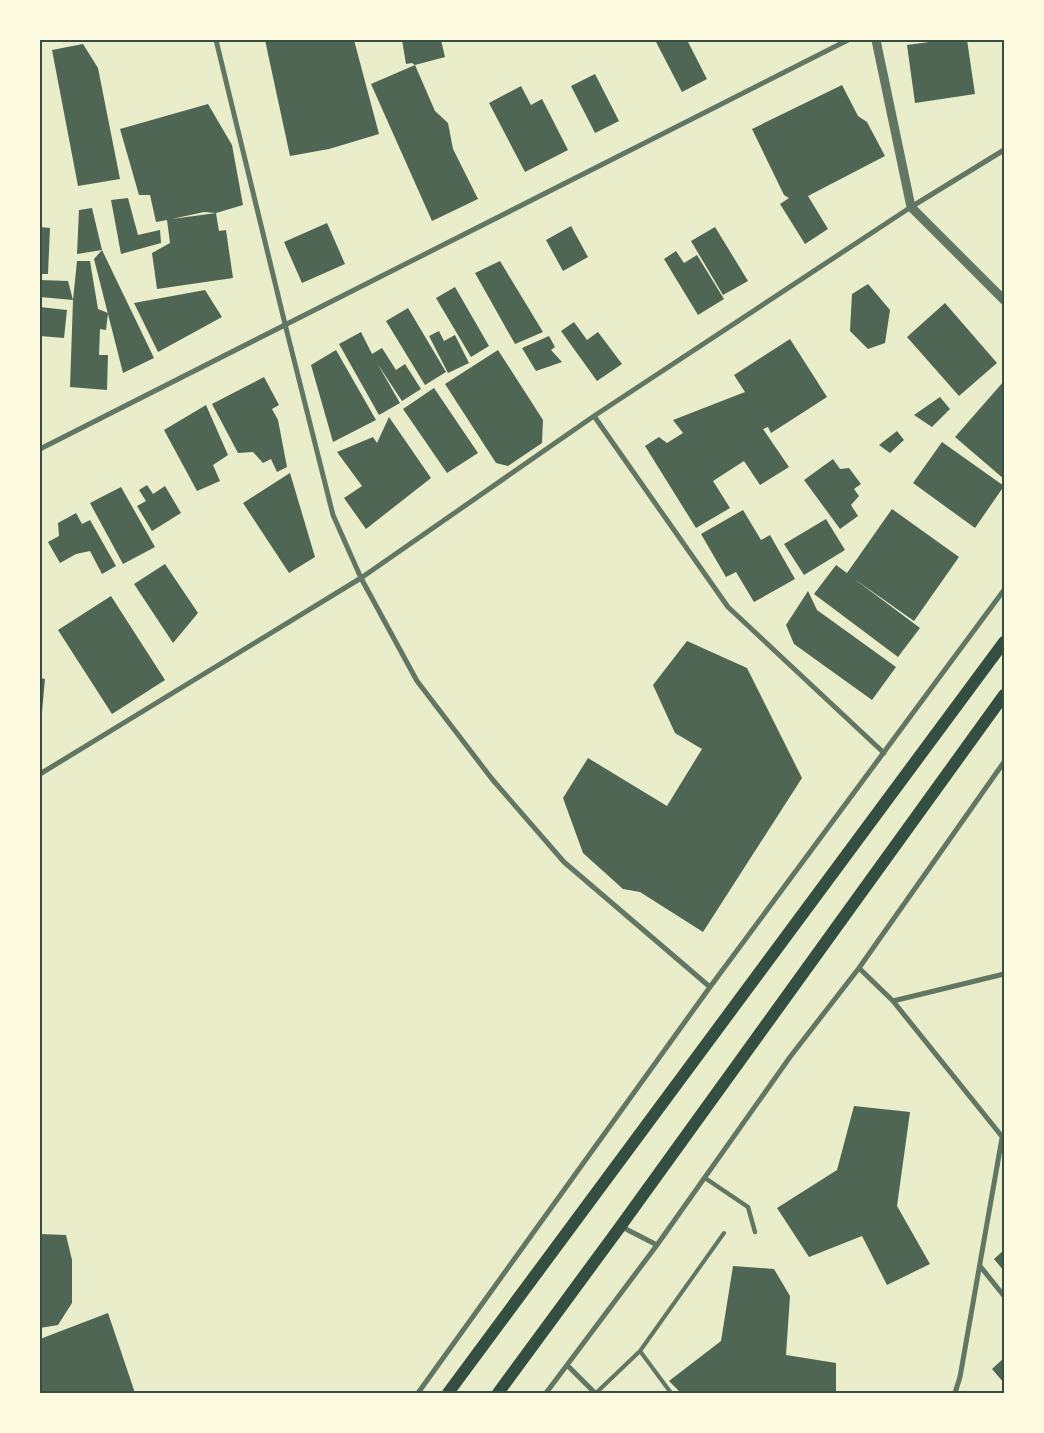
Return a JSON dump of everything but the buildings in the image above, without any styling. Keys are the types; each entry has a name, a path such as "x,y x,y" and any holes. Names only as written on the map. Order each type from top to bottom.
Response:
{"main road":[{"path":"448,1393 1004,642"},
{"path":"498,1393 1004,695"}],"street":[{"path":"216,40 333,516 361,578 417,681 492,779 564,862 710,988"},
{"path":"40,449 848,40"},
{"path":"876,40 911,207 1004,300"},
{"path":"40,774 361,578 594,416 911,207 1004,150"},
{"path":"594,416 728,607 884,753"},
{"path":"418,1393 710,988 1004,590"},
{"path":"546,1393 657,1245 790,1057 859,968 1004,762"},
{"path":"859,968 893,1002 1003,1139 960,1378 955,1393"},
{"path":"893,1002 1004,974"},
{"path":"705,1178 748,1207 755,1232"},
{"path":"620,1227 657,1245"},
{"path":"980,1266 1004,1296"},
{"path":"568,1366 596,1393"}],"lane":[{"path":"596,1393 640,1350 724,1234"},
{"path":"640,1350 671,1393"}]}
